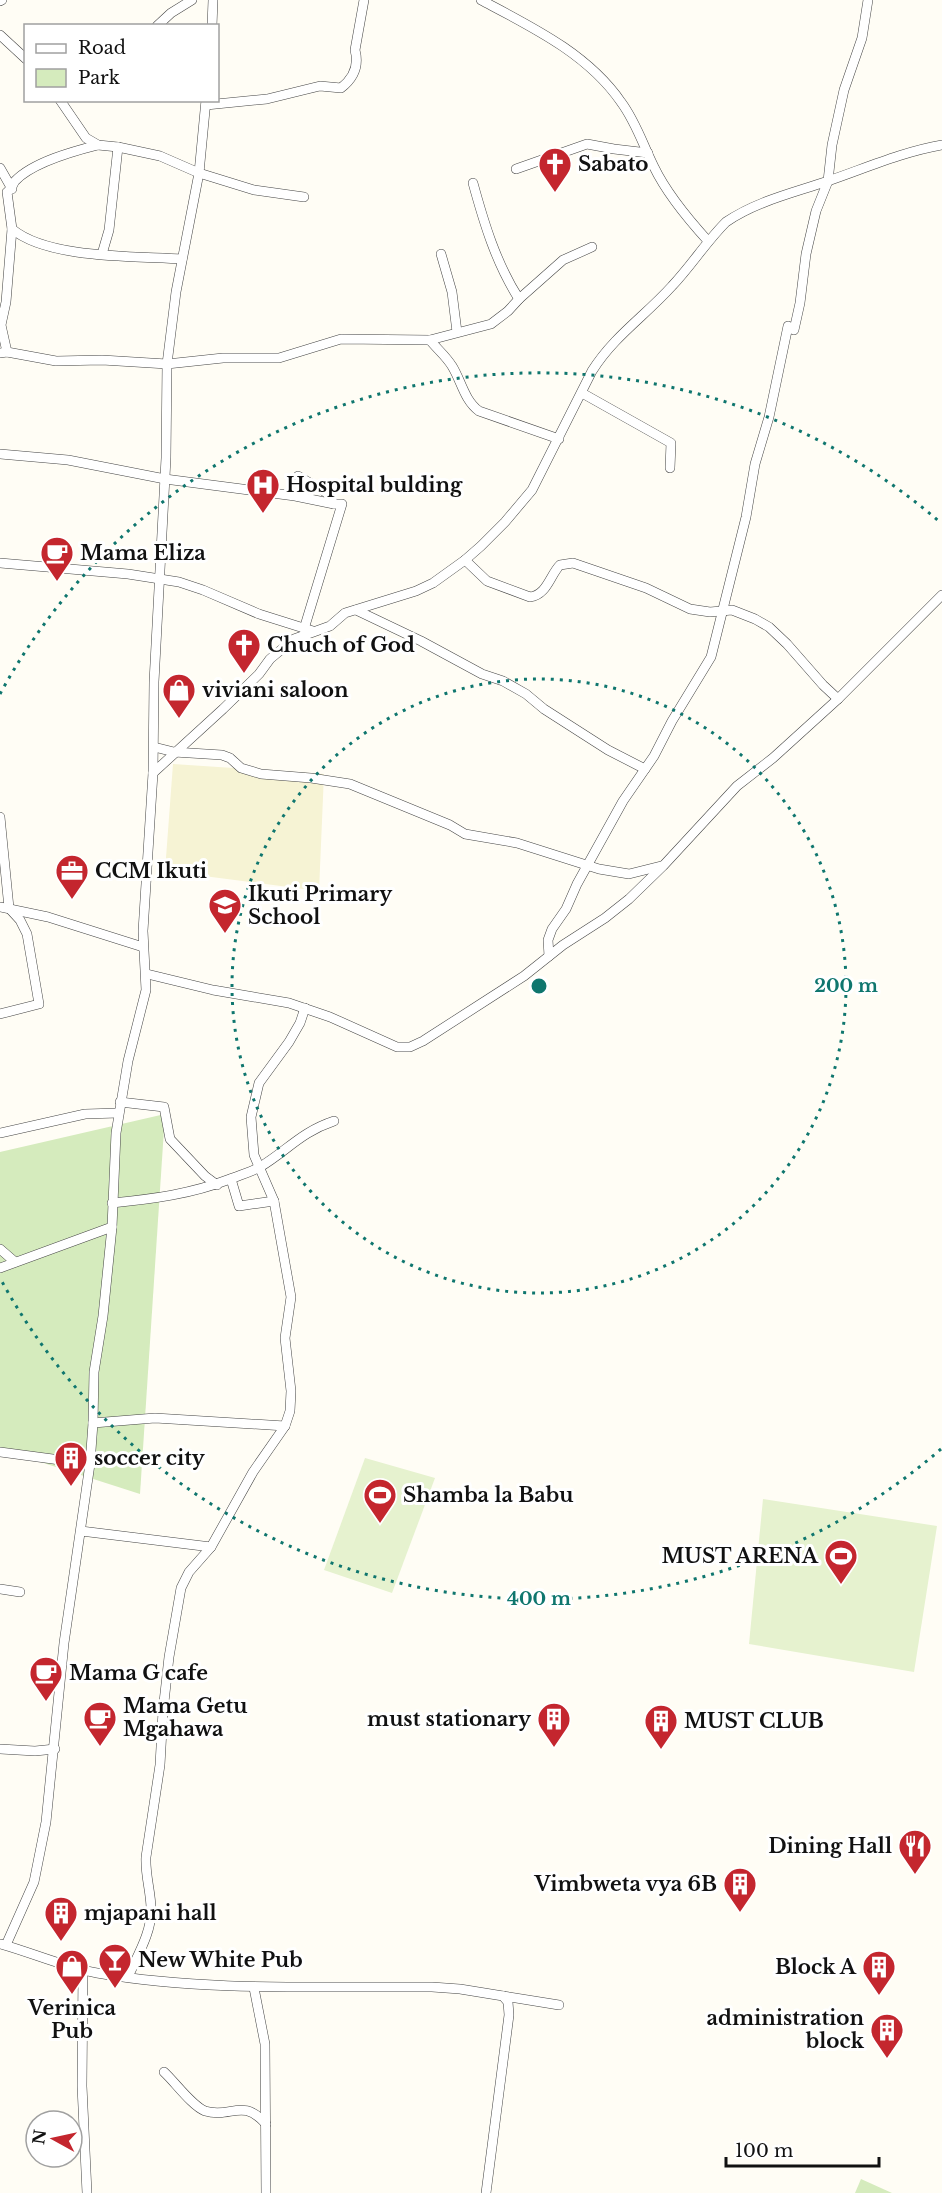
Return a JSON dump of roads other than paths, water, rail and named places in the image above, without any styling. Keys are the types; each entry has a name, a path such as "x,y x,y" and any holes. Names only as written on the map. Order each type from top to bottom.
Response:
{"street":[{"path":"159,24 171,13 192,0"},
{"path":"212,24 213,0"},
{"path":"364,0 354,74 351,80 341,87 320,86 267,99 206,103 199,173 182,259 167,364 165,479 153,773 143,947 147,974 142,1007 118,1113 105,1307 94,1372 90,1464 64,1643 46,1822 33,1884 3,1945 82,1970 128,1977 254,1988 460,1989 559,2005"},
{"path":"482,0 556,43 589,66 622,103 654,169 708,242"},
{"path":"549,956 549,936 623,801 645,769 711,657 746,517 758,451 770,417 791,328 816,211 828,181 832,146 844,90 862,38 868,0"},
{"path":"0,35 24,57"},
{"path":"61,102 86,138 98,145"},
{"path":"516,169 587,144 648,153"},
{"path":"304,197 254,190 199,173 160,156 118,147 98,145 50,160 14,182 12,189 7,192 12,229 6,302 1,325 3,353 56,361 102,360 167,364 223,358 279,358 341,339 430,340 482,328 490,324 508,311 563,260 592,247"},
{"path":"153,773 223,709 281,649 294,639 309,630 330,626 345,613 416,591 444,576 465,560 505,522 532,490 592,370 610,345 673,285 726,222 737,214 775,198 908,153 942,145"},
{"path":"102,254 111,218 118,147"},
{"path":"0,168 12,189"},
{"path":"473,183 484,225 499,263 519,299"},
{"path":"0,189 12,189"},
{"path":"12,229 20,236 37,243 102,254 182,259"},
{"path":"441,254 452,292 457,332"},
{"path":"430,340 452,366 460,384 479,411 559,439"},
{"path":"582,393 668,440 671,443 670,468"},
{"path":"0,454 68,460 165,479 342,504 309,630"},
{"path":"298,476 327,493 334,504"},
{"path":"465,560 482,579 530,597 537,595 546,586 557,568 566,563 582,565 690,609 740,612 769,627 838,699"},
{"path":"0,563 160,579 203,590 259,614 309,630"},
{"path":"147,974 213,990 289,1003 330,1017 397,1047 410,1047 430,1037 524,976 605,918 663,866 737,786 773,758 838,699 942,595"},
{"path":"356,610 482,674 503,681 608,750 645,769"},
{"path":"154,747 174,752 222,755 230,758 241,768 270,776 311,778 350,784 450,825 465,834 517,843 589,866 629,874 663,866"},
{"path":"0,817 5,908 20,920 27,934 39,1004 0,1014"},
{"path":"5,908 48,917 143,947"},
{"path":"128,1977 149,1927 152,1913 146,1857 160,1765 164,1701 181,1588 189,1572 211,1547 253,1472 285,1426 291,1407 285,1338 291,1297 274,1200 254,1155 251,1117 256,1092 262,1079 290,1042 305,1008"},
{"path":"120,1102 164,1107 170,1138 205,1176 217,1185"},
{"path":"0,1133 85,1114 118,1113"},
{"path":"112,1203 181,1194 217,1185 258,1168 303,1135 334,1121"},
{"path":"231,1179 239,1206 274,1200"},
{"path":"0,1268 112,1227"},
{"path":"0,1249 15,1262"},
{"path":"93,1423 155,1418 285,1426"},
{"path":"0,1452 90,1464"},
{"path":"81,1531 211,1547"},
{"path":"0,1589 20,1592"},
{"path":"0,1749 34,1751 55,1749"},
{"path":"82,1970 82,2086 87,2193"},
{"path":"254,1988 265,2044 266,2193"},
{"path":"486,2193 509,2014 508,2002 503,1996"},
{"path":"164,2072 202,2110 214,2112 247,2110 255,2113 266,2124"}],"place":[{"name":"Sabato","path":"555,193"},
{"name":"Hospital bulding","path":"263,514"},
{"name":"Mama Eliza","path":"57,582"},
{"name":"Chuch of God","path":"244,674"},
{"name":"viviani saloon","path":"179,719"},
{"name":"CCM Ikuti","path":"72,900"},
{"name":"Ikuti Primary School","path":"225,934"},
{"name":"soccer city","path":"71,1487"},
{"name":"Shamba la Babu","path":"380,1524"},
{"name":"MUST ARENA","path":"841,1585"},
{"name":"Mama G cafe","path":"46,1702"},
{"name":"Mama Getu Mgahawa","path":"100,1747"},
{"name":"must stationary","path":"554,1748"},
{"name":"MUST CLUB","path":"661,1750"},
{"name":"Dining Hall","path":"915,1875"},
{"name":"Vimbweta vya 6B","path":"740,1913"},
{"name":"mjapani hall","path":"61,1942"},
{"name":"New White Pub","path":"115,1989"},
{"name":"Verinica Pub","path":"72,1995"},
{"name":"Block A","path":"879,1996"},
{"name":"administration block","path":"887,2059"}]}
